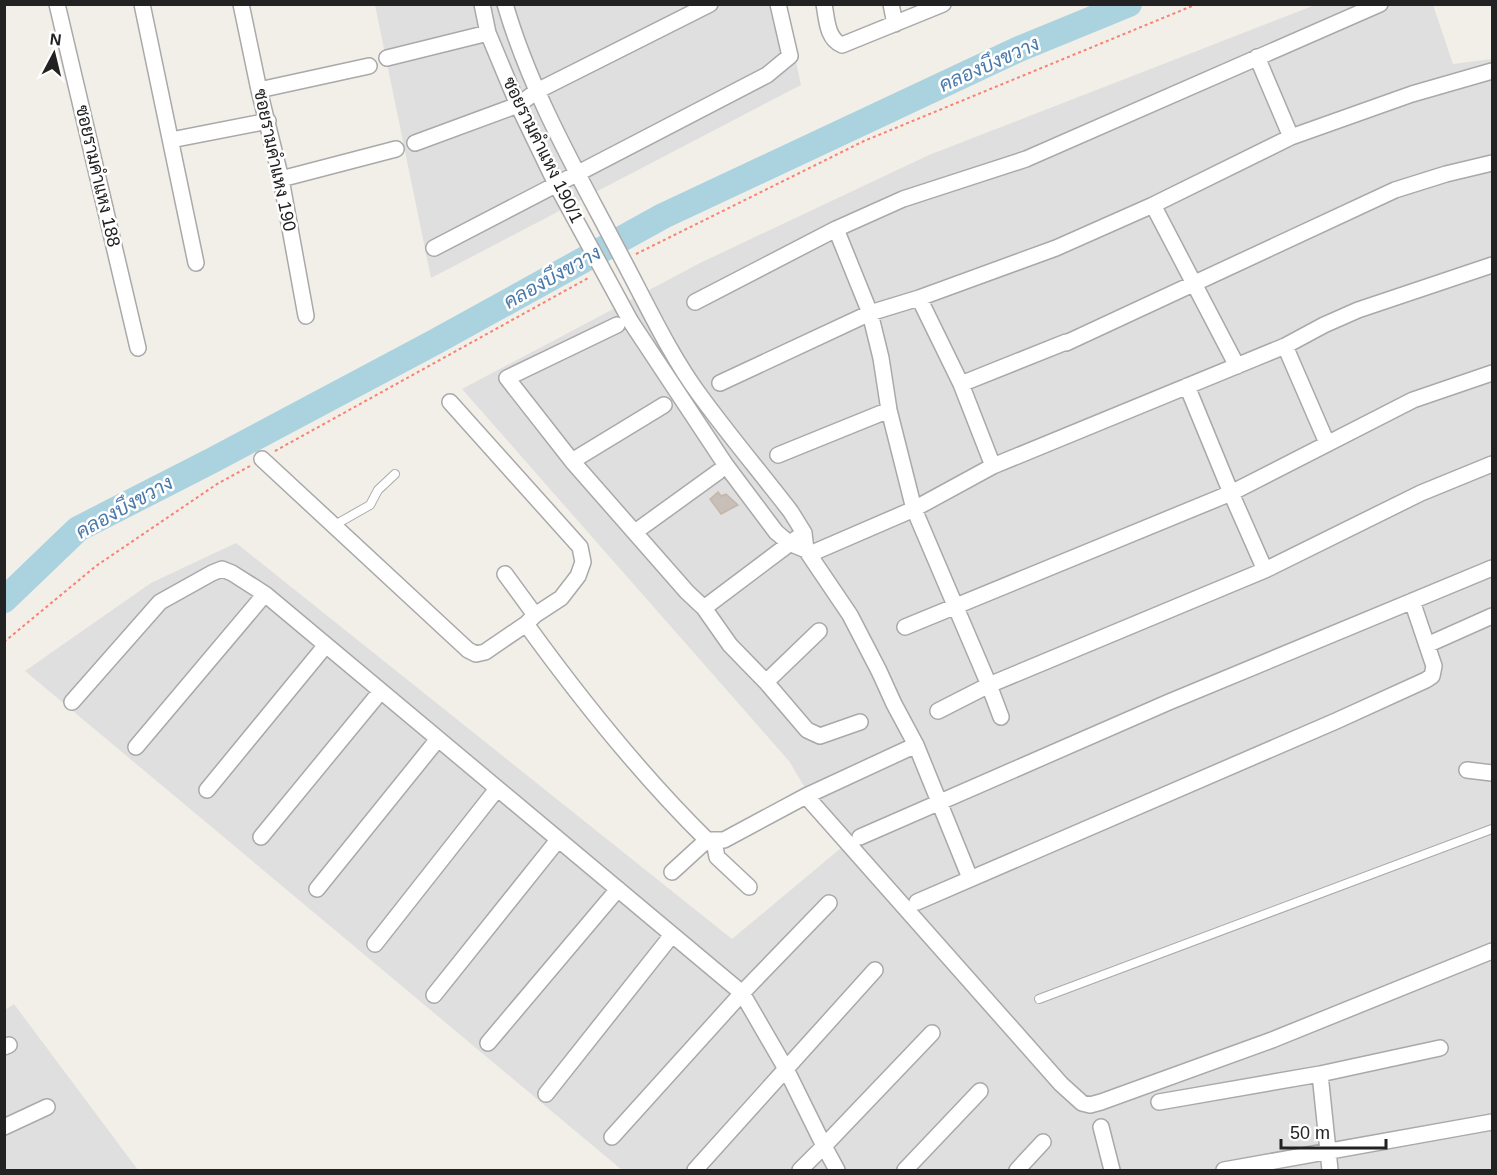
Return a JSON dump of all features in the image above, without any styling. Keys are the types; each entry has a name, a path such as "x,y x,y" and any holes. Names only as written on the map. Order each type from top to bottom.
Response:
{"street":[{"name":"ซอยรามคำแหง 188","path":"57,4 138,348"},
{"path":"142,4 196,263"},
{"name":"ซอยรามคำแหง 190/1","path":"482,4 488,33 518,105 629,327 724,472 776,532 789,543"},
{"name":"ซอยรามคำแหง 190/1","path":"505,4 513,32 537,91 658,327 697,393 750,458 804,533"},
{"path":"415,143 518,105 537,91 710,4"},
{"path":"434,248 767,75 790,56 778,4"},
{"path":"824,4 830,35 834,42 842,45 943,4"},
{"path":"891,4 895,24"},
{"path":"695,302 836,229 903,199 1026,159 1380,4"},
{"name":"ซอยรามคำแหง 190","path":"242,5 259,90 281,178 306,316"},
{"path":"387,58 488,33"},
{"path":"1257,57 1291,137"},
{"path":"259,90 369,66"},
{"path":"720,383 870,313 919,298 1056,248 1153,205 1291,137 1401,98 1492,71"},
{"path":"171,140 268,121"},
{"path":"281,178 396,149"},
{"path":"961,384 1066,343 1395,190 1492,163"},
{"path":"1153,205 1237,366"},
{"path":"836,229 870,313 881,358 889,410 914,509 1001,717"},
{"path":"789,543 808,552 914,509 993,466 1285,346 1358,310 1492,265"},
{"path":"919,298 961,384 993,466"},
{"path":"658,327 629,327 507,378 572,461 687,592 704,608 730,645 766,682 807,730 820,736 860,722"},
{"path":"1285,346 1327,442"},
{"path":"905,627 1231,493 1413,400 1492,373"},
{"path":"1188,386 1265,570"},
{"path":"262,459 468,650 476,654 485,652 561,598 578,576 582,562 580,547 450,402"},
{"path":"572,461 664,405"},
{"path":"778,454 889,410"},
{"path":"635,532 724,472 750,458"},
{"path":"939,711 989,685 1265,570 1421,493 1492,464"},
{"path":"704,608 804,533 808,552 850,615 916,745 970,878"},
{"path":"860,837 1158,707 1492,568"},
{"path":"72,702 159,603 195,582 222,570 232,573 265,594 742,993 786,1069 837,1170"},
{"path":"506,574 530,620 575,690 666,799 710,841 717,857 749,887"},
{"path":"136,747 265,594"},
{"path":"917,902 1415,686 1432,676 1434,666 1412,601"},
{"path":"1427,645 1492,616"},
{"path":"766,682 819,632"},
{"path":"207,790 326,645"},
{"path":"261,837 381,691"},
{"path":"317,889 438,739"},
{"path":"672,872 710,841 724,840 806,796 916,745"},
{"path":"1467,770 1492,772"},
{"path":"375,944 497,789"},
{"path":"806,796 1061,1084 1082,1103 1090,1105 1272,1040 1492,951"},
{"path":"434,995 558,840"},
{"path":"488,1043 618,889"},
{"path":"612,1137 742,993 829,903"},
{"path":"546,1094 672,935"},
{"path":"695,1170 875,970"},
{"path":"800,1170 932,1033"},
{"path":"1159,1102 1320,1074 1440,1048"},
{"path":"1320,1074 1330,1170"},
{"path":"905,1170 980,1090"},
{"path":"4,1127 47,1107"},
{"path":"1224,1170 1330,1153 1492,1122"},
{"path":"1101,1127 1112,1170"},
{"path":"1017,1170 1043,1142"}],"lane":[{"path":"333,526 370,505 378,490 395,474"},
{"path":"1039,999 1492,829"}],"path":[{"path":"627,258 864,141 1197,4"},
{"path":"4,642 96,566 218,484 595,274"}],"shaded area":[{"path":"375,5 784,5 801,85 431,278"},
{"path":"1315,5 1433,5 1453,64 1492,59 1492,1170 622,1170 25,671 151,583 236,543 732,939 841,848 789,761 462,389 700,263 929,155"},
{"path":"14,1004 138,1170 5,1170 5,1010"}],"building":[{"path":"718,492 721,496 726,494 738,505 721,514 710,499"}],"waterway":[{"name":"คลองบึงขวาง","path":"4,600 78,529 433,343 663,216 1019,49 1129,4"}]}
